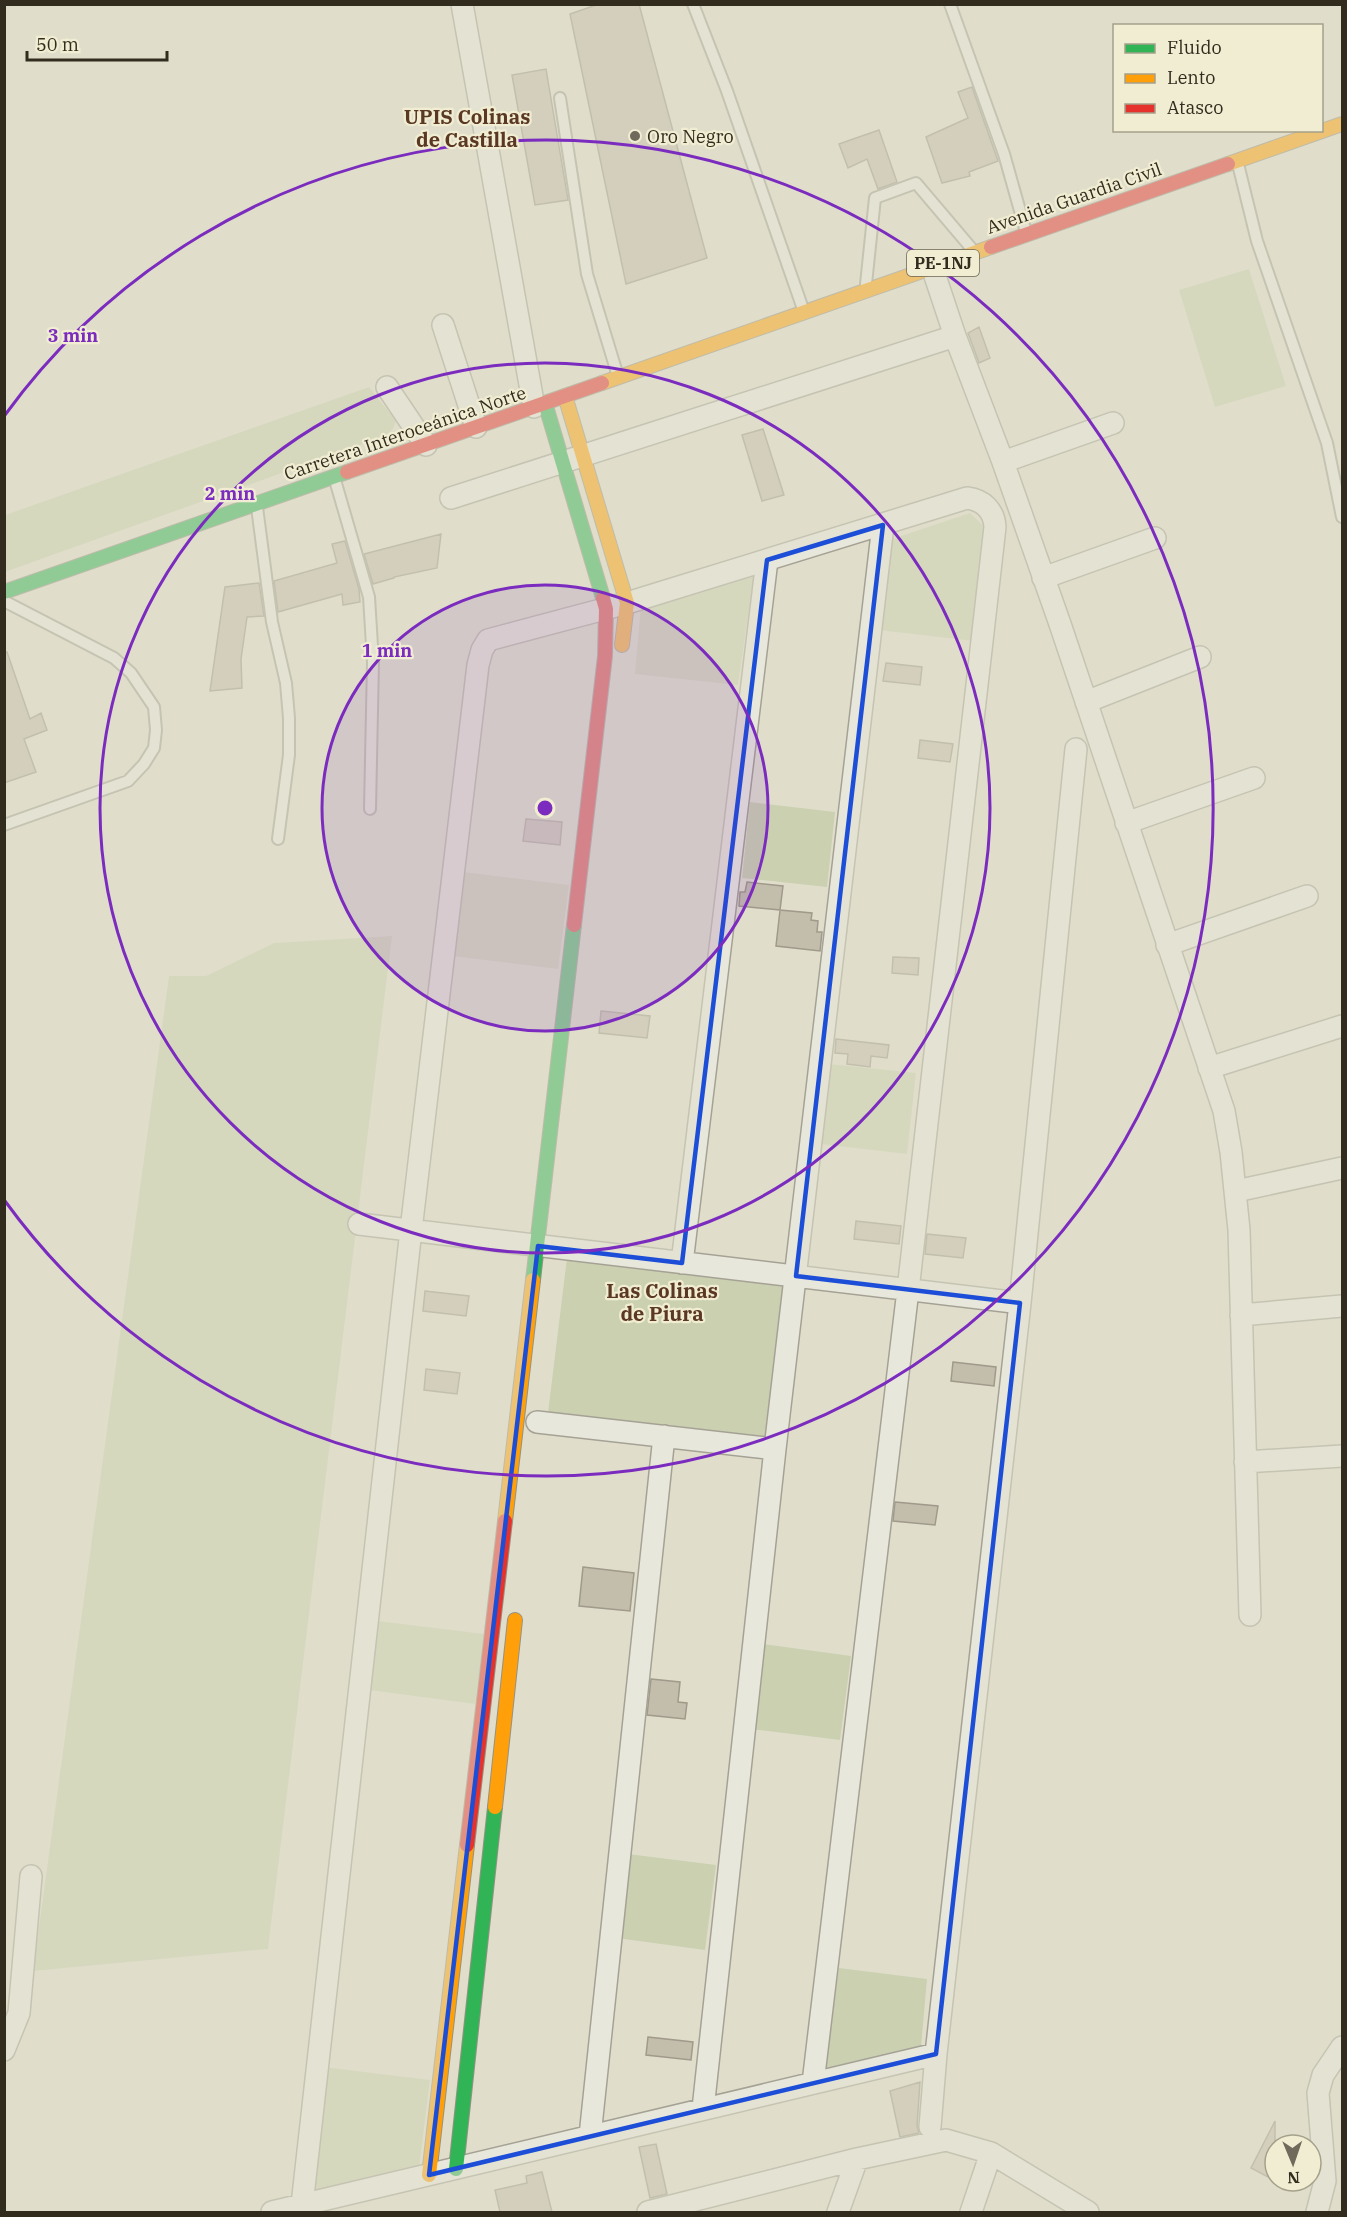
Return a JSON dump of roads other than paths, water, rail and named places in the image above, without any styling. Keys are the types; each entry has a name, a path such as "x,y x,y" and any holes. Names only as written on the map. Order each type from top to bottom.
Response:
{"main road":[{"name":"Avenida Guardia Civil","path":"1323,131 1342,124"},
{"name":"Avenida Guardia Civil","path":"539,405 1319,132"},
{"path":"565,396 627,603 620,662"},
{"name":"Carretera Interoceánica Norte","path":"4,592 539,405"},
{"path":"429,2175 551,1247 605,656 606,609 563,462 539,405"},
{"path":"456,2169 516,1612"}],"street":[{"path":"462,4 539,405"},
{"path":"932,267 955,336 1003,462 1224,1111 1236,1191 1250,1615"},
{"path":"443,325 476,427"},
{"path":"451,498 955,336"},
{"path":"387,387 426,444"},
{"path":"1003,462 1113,423"},
{"path":"302,2205 411,1230 480,654 488,640 627,603 967,498 979,500 985,504 993,516 995,526 908,1290 813,2083"},
{"path":"703,2109 775,1449 884,525"},
{"path":"1043,578 1155,538"},
{"path":"682,1263 767,560"},
{"path":"1086,702 1200,657"},
{"path":"930,2127 936,2054 1020,1303 1076,749"},
{"path":"1126,823 1254,778"},
{"path":"1167,945 1308,896"},
{"path":"1209,1068 1342,1026"},
{"path":"1236,1191 1342,1168"},
{"path":"360,1224 1020,1303"},
{"path":"1241,1315 1342,1306"},
{"path":"536,1422 775,1449"},
{"path":"590,2136 664,1436"},
{"path":"1245,1462 1342,1456"},
{"path":"4,2050 19,2013 32,1876"},
{"path":"1317,2212 1325,2181 1318,2093 1323,2075 1342,2047"},
{"path":"273,2212 936,2054"},
{"path":"648,2212 683,2208 857,2160 946,2140 991,2153 1088,2212"},
{"path":"971,2212 991,2153"},
{"path":"838,2212 857,2160"}],"lane":[{"path":"693,4 727,91 804,312"},
{"path":"950,4 1004,154 1026,234"},
{"path":"560,98 587,274 618,377"},
{"path":"1237,161 1257,241 1327,443 1342,517"},
{"path":"866,290 874,198 916,183 974,252"},
{"path":"334,476 369,597 373,662 370,809"},
{"path":"256,504 272,622 286,683 289,718 289,755 278,839"},
{"path":"4,601 114,658 131,673 154,707 156,730 154,748 144,764 128,781 4,825"}],"place":[{"name":"Oro Negro","path":"635,136"}],"district":[{"name":"UPIS Colinas de Castilla","path":"467,128"},
{"name":"Las Colinas de Piura","path":"662,1302"}]}
